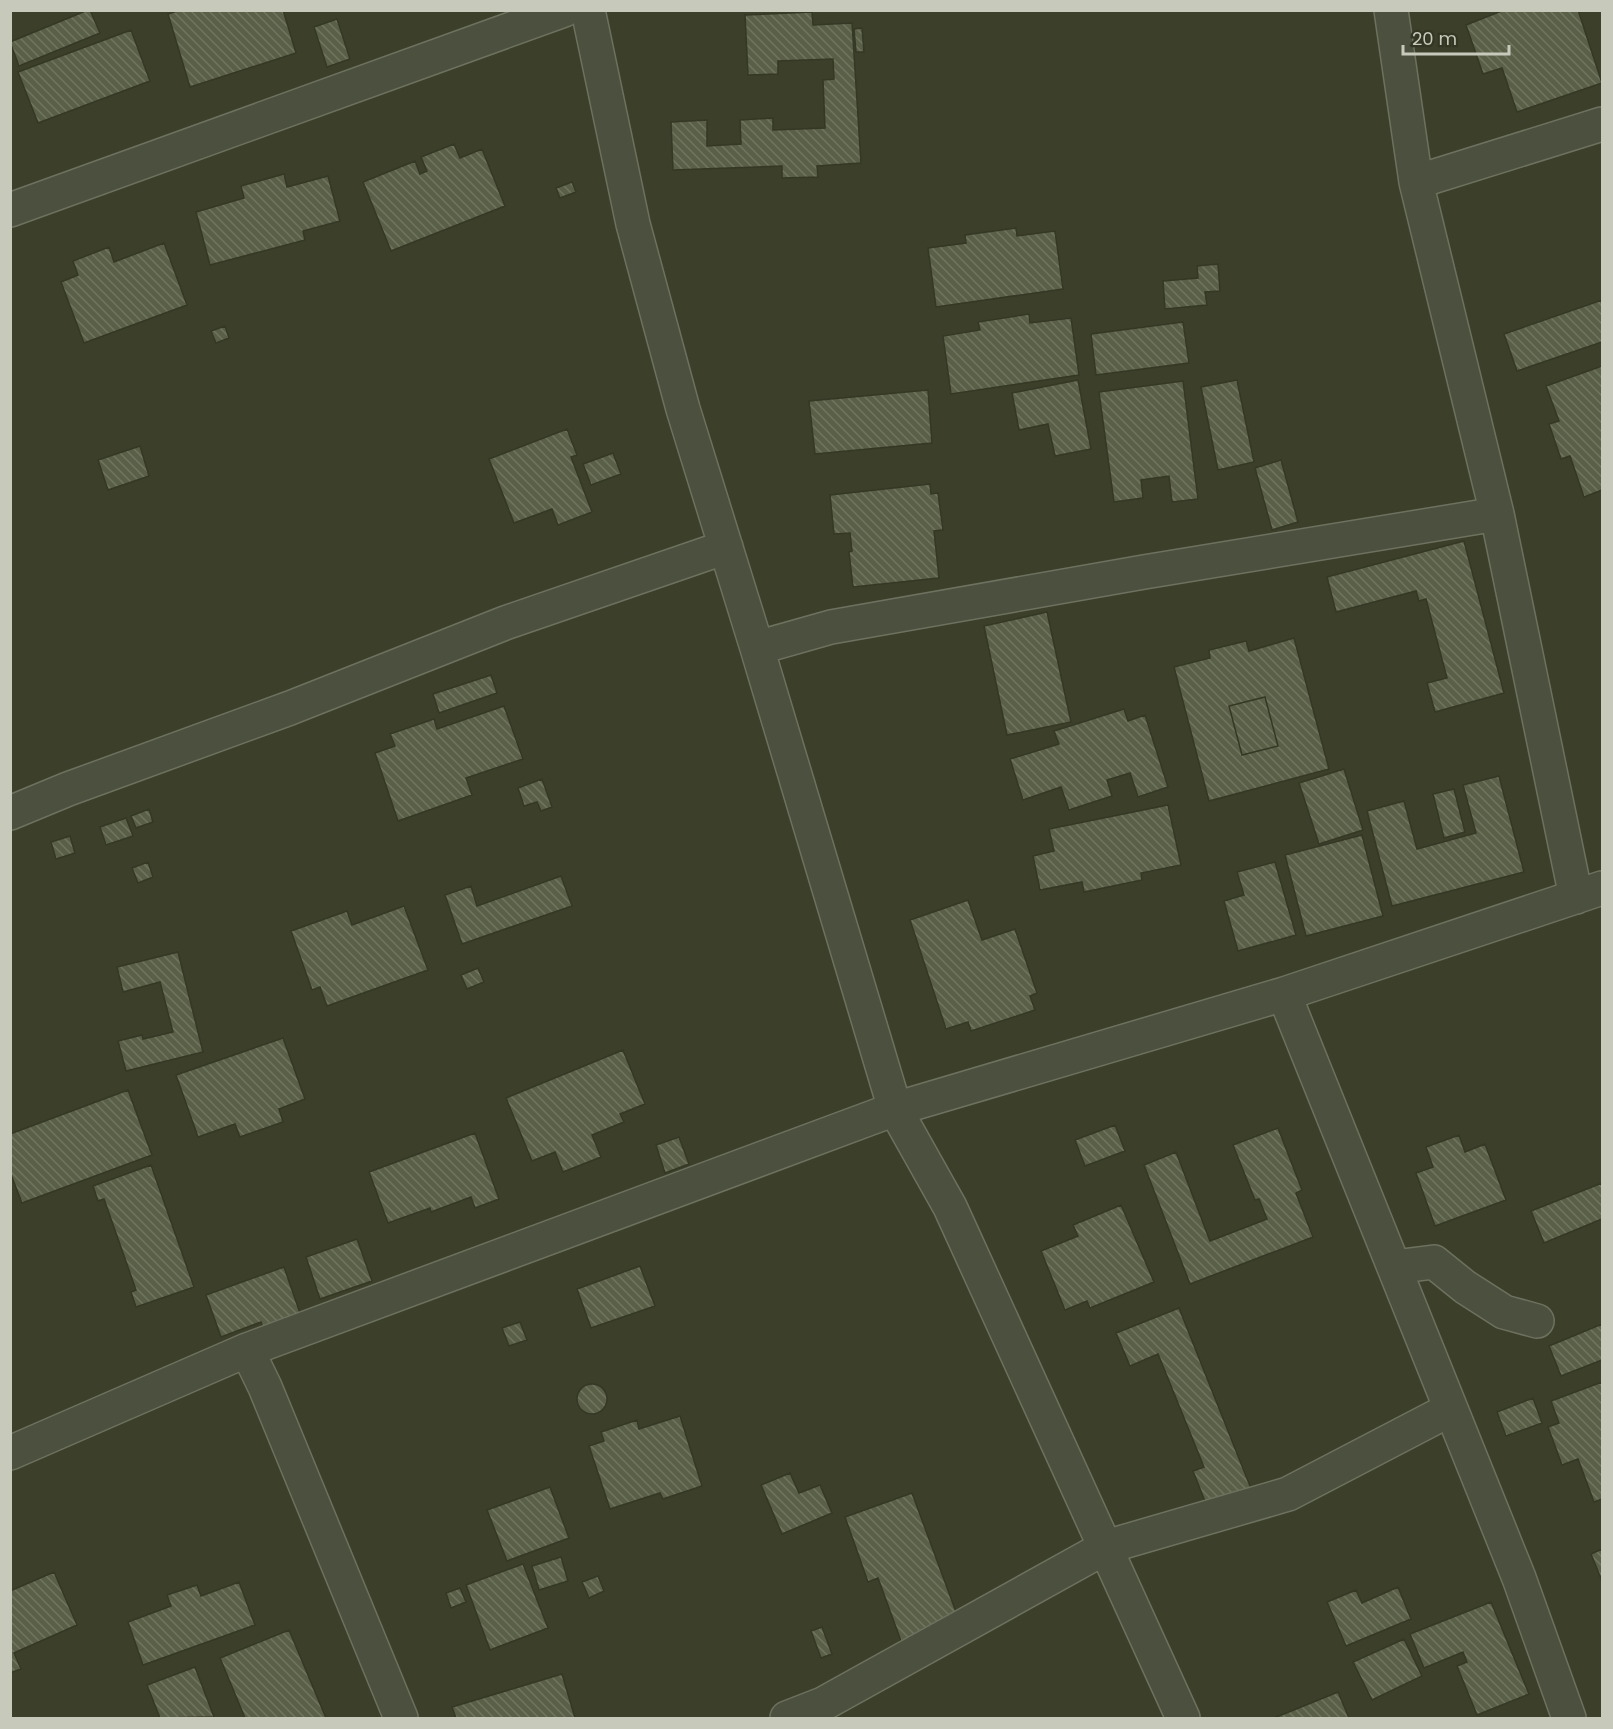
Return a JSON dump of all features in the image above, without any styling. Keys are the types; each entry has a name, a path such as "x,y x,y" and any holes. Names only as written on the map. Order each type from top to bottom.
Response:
{"street":[{"path":"10,210 564,10"},
{"path":"588,10 633,225 683,409 895,1109 950,1206 1183,1719"},
{"path":"10,1453 247,1350 895,1109 1284,994 1589,892 1416,182 1391,10"},
{"path":"1416,182 1602,124"},
{"path":"757,648 831,627 1144,572 1497,514"},
{"path":"10,813 68,789 290,708 505,623 726,547"},
{"path":"1284,994 1519,1578 1569,1719"},
{"path":"1394,1267 1434,1262 1465,1287 1504,1312 1537,1321"},
{"path":"247,1350 265,1387 401,1719"},
{"path":"787,1719 823,1704 1106,1547 1288,1494 1451,1409"}],"building":[{"path":"88,10 100,33 19,66 10,42"},
{"path":"180,10 283,10 296,53 190,87 168,14"},
{"path":"1504,10 1578,10 1602,83 1517,112 1502,68 1483,74 1466,25"},
{"path":"812,12 813,25 852,23 861,163 817,166 818,177 782,178 782,166 673,170 671,122 707,120 707,146 741,144 740,120 773,118 773,130 825,128 823,80 834,79 833,59 778,61 778,74 748,75 745,15"},
{"path":"337,19 350,59 327,67 314,27"},
{"path":"862,28 864,52 856,52 854,29"},
{"path":"131,30 150,81 38,123 18,72"},
{"path":"454,144 460,158 482,149 505,206 391,251 363,182 415,161 420,174 427,171 421,157"},
{"path":"284,174 287,187 328,176 340,221 303,231 305,240 210,265 196,212 244,198 241,186"},
{"path":"572,182 576,192 560,198 556,188"},
{"path":"1016,228 1017,236 1055,231 1063,289 936,307 928,248 966,243 965,235"},
{"path":"164,243 187,305 84,343 61,282 78,275 73,261 109,247 114,262"},
{"path":"1218,264 1220,291 1205,292 1207,305 1165,309 1163,281 1198,278 1197,266"},
{"path":"1602,300 1602,342 1517,371 1504,334"},
{"path":"1029,314 1030,323 1071,318 1079,375 951,394 943,336 980,330 978,322"},
{"path":"1183,322 1189,363 1096,375 1091,334"},
{"path":"225,326 229,338 216,343 211,331"},
{"path":"1602,366 1602,490 1584,497 1570,456 1561,459 1549,424 1559,421 1546,386"},
{"path":"1078,380 1091,449 1055,456 1048,424 1019,430 1012,393"},
{"path":"1237,380 1254,462 1218,470 1201,387"},
{"path":"1183,381 1198,499 1172,502 1169,476 1141,480 1143,498 1114,502 1099,392"},
{"path":"928,390 932,443 815,454 809,401"},
{"path":"567,429 577,455 571,457 592,512 558,525 552,509 514,523 489,459"},
{"path":"140,446 149,476 108,490 98,460"},
{"path":"613,453 621,474 591,485 583,464"},
{"path":"1281,460 1298,522 1272,530 1255,468"},
{"path":"930,484 931,494 938,493 943,530 934,531 939,578 853,587 849,552 852,551 850,533 834,534 830,495"},
{"path":"1464,541 1504,693 1435,712 1427,683 1447,678 1426,599 1419,601 1416,591 1336,612 1327,577"},
{"path":"1047,612 1071,722 1007,735 984,626"},
{"path":"1294,638 1329,769 1209,801 1174,667 1210,658 1209,650 1246,641 1249,651","holes":["1265,697 1278,746 1242,755 1229,706"]},
{"path":"491,675 497,693 439,713 433,694"},
{"path":"1265,697 1278,746 1242,755 1229,706"},
{"path":"504,706 523,759 466,778 472,795 398,821 375,753 395,746 390,734 434,719 437,729"},
{"path":"1124,709 1128,721 1145,715 1168,787 1138,797 1130,773 1107,780 1112,796 1069,810 1061,787 1023,800 1010,759 1059,744 1054,731"},
{"path":"1344,769 1363,830 1319,844 1299,783"},
{"path":"1499,776 1524,872 1392,906 1367,811 1404,801 1417,849 1476,833 1463,785"},
{"path":"542,779 552,807 541,811 537,802 524,806 518,788"},
{"path":"1454,789 1465,832 1444,838 1433,794"},
{"path":"1168,805 1181,865 1141,873 1142,880 1084,892 1082,882 1040,890 1033,856 1054,851 1049,829"},
{"path":"149,809 153,822 136,828 131,816"},
{"path":"126,818 133,836 106,845 100,827"},
{"path":"1362,835 1383,916 1306,936 1285,855"},
{"path":"70,836 75,853 56,859 51,842"},
{"path":"148,862 153,877 138,883 132,868"},
{"path":"1275,862 1296,935 1238,951 1224,901 1244,895 1237,872"},
{"path":"561,876 572,906 462,944 445,895 471,886 477,906"},
{"path":"968,900 982,940 1015,929 1037,993 1030,996 1035,1010 971,1031 968,1022 946,1029 910,920"},
{"path":"404,906 428,970 327,1006 320,987 312,990 291,931 347,911 352,925"},
{"path":"178,952 203,1052 126,1071 118,1041 142,1035 143,1039 173,1032 160,982 123,992 117,967"},
{"path":"478,968 484,982 467,989 461,975"},
{"path":"283,1038 305,1099 279,1109 283,1122 240,1137 235,1124 198,1137 176,1075"},
{"path":"623,1050 645,1104 620,1114 624,1122 592,1135 601,1157 563,1172 555,1152 532,1161 506,1098"},
{"path":"128,1090 152,1155 22,1203 10,1172 10,1134"},
{"path":"1115,1125 1125,1151 1085,1166 1075,1140"},
{"path":"1278,1128 1302,1190 1296,1193 1313,1237 1190,1284 1144,1165 1176,1152 1210,1241 1267,1219 1259,1199 1255,1200 1233,1145"},
{"path":"475,1133 499,1199 475,1208 471,1197 431,1212 430,1208 388,1223 369,1172"},
{"path":"1459,1135 1465,1152 1485,1144 1506,1200 1435,1226 1416,1173 1433,1167 1426,1147"},
{"path":"679,1137 689,1164 665,1173 656,1145"},
{"path":"151,1165 194,1287 136,1307 131,1292 136,1290 104,1199 98,1201 93,1186"},
{"path":"1602,1183 1602,1219 1544,1243 1531,1211"},
{"path":"1121,1205 1154,1282 1090,1308 1087,1301 1065,1310 1041,1251 1078,1236 1073,1225"},
{"path":"357,1239 372,1281 320,1299 306,1257"},
{"path":"640,1266 655,1306 591,1328 577,1289"},
{"path":"284,1267 300,1313 263,1327 261,1322 221,1337 206,1295"},
{"path":"1179,1308 1252,1491 1208,1509 1193,1471 1204,1467 1158,1354 1130,1366 1116,1333"},
{"path":"520,1322 527,1340 509,1346 502,1328"},
{"path":"1602,1324 1602,1360 1561,1376 1549,1346"},
{"path":"1602,1382 1602,1499 1594,1502 1578,1459 1562,1465 1548,1427 1559,1423 1551,1401"},
{"path":"592,1384 598,1385 606,1393 606,1405 598,1413 592,1414 586,1413 578,1405 577,1399 578,1393 586,1385"},
{"path":"1533,1398 1542,1423 1506,1436 1497,1412"},
{"path":"680,1416 702,1486 663,1499 660,1493 610,1509 589,1446 604,1441 601,1432 637,1420 639,1429"},
{"path":"790,1473 799,1493 820,1485 832,1513 782,1534 761,1485"},
{"path":"550,1487 569,1538 507,1561 487,1510"},
{"path":"912,1493 959,1620 901,1641 878,1578 868,1582 845,1517"},
{"path":"1602,1549 1602,1581 1591,1554"},
{"path":"561,1557 568,1581 539,1590 532,1566"},
{"path":"523,1564 548,1628 490,1650 466,1585"},
{"path":"54,1572 77,1625 14,1653 21,1669 10,1673 10,1591"},
{"path":"598,1576 604,1591 589,1598 582,1582"},
{"path":"239,1582 255,1625 143,1665 128,1622 171,1606 167,1595 197,1585 201,1596"},
{"path":"1398,1587 1411,1619 1346,1646 1327,1602 1356,1590 1362,1603"},
{"path":"460,1588 466,1602 451,1608 446,1593"},
{"path":"1491,1602 1529,1694 1477,1715 1457,1666 1467,1662 1463,1652 1424,1668 1410,1634"},
{"path":"822,1627 832,1654 821,1658 811,1631"},
{"path":"289,1630 326,1718 245,1718 220,1658"},
{"path":"1404,1639 1422,1676 1372,1700 1353,1662"},
{"path":"195,1667 214,1717 160,1718 147,1685"},
{"path":"562,1674 575,1718 456,1718 452,1707"},
{"path":"1338,1692 1349,1718 1274,1718"}]}
